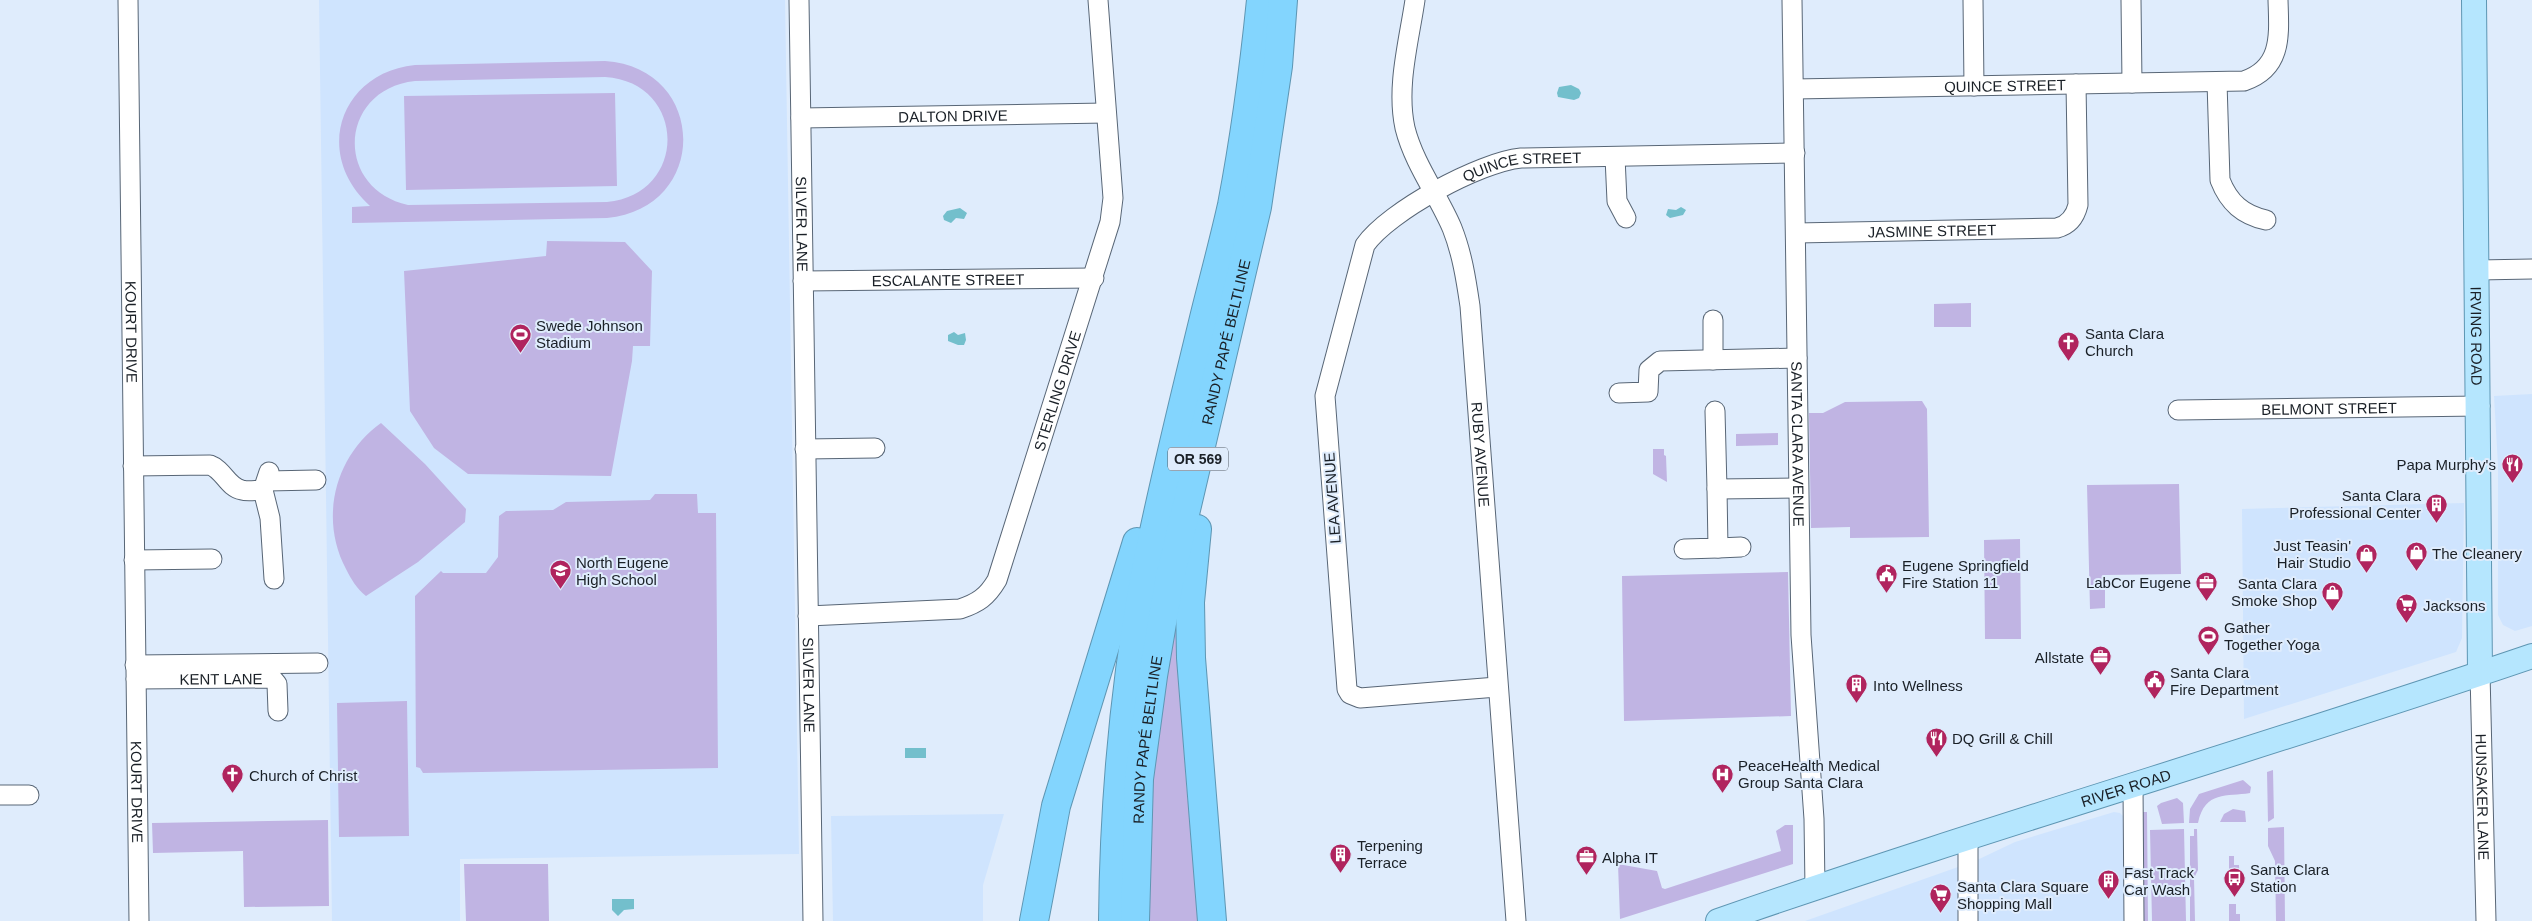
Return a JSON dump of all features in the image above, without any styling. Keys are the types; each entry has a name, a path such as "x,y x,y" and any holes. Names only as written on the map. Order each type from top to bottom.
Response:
{"highway":[{"name":"RANDY PAPÉ BELTLINE","path":"1114,921 1114,846 1128,686 1145,575 1188,383 1231,206 1252,86 1261,0"},
{"name":"RANDY PAPÉ BELTLINE","path":"1135,921 1139,779 1153,676 1169,582 1258,207 1278,66 1283,0"},
{"path":"1212,921 1191,658 1190,602 1193,556 1225,346"},
{"path":"1034,921 1056,806 1107,636 1188,383"}],"main road":[{"name":"IRVING ROAD","path":"2474,0 2480,406 2480,673"},
{"name":"RIVER ROAD","path":"1718,921 1968,837 2532,656"}],"street":[{"name":"KOURT DRIVE","path":"128,0 139,921"},
{"name":"SILVER LANE","path":"799,0 813,921"},
{"name":"STERLING DRIVE","path":"808,616 960,609 977,604 988,595 998,580 1110,222 1113,198 1098,0"},
{"name":"RUBY AVENUE","path":"1415,0 1402,81 1405,128 1412,149 1452,227 1460,250 1470,306 1516,921"},
{"name":"SANTA CLARA AVENUE","path":"1792,0 1798,488 1803,672 1814,819 1815,888"},
{"path":"1973,0 1974,86"},
{"path":"2131,0 2132,83"},
{"name":"QUINCE STREET","path":"1794,89 2244,80 2260,74 2271,62 2277,46 2278,0"},
{"path":"2217,82 2220,180 2226,194 2236,207 2251,217 2266,220"},
{"name":"JASMINE STREET","path":"1796,233 2057,228 2068,223 2076,213 2078,198 2076,84"},
{"name":"DALTON DRIVE","path":"801,118 1106,113"},
{"name":"QUINCE STREET","path":"1434,193 1479,168 1500,161 1521,158 1794,153"},
{"path":"1615,156 1616,195 1619,206 1626,218"},
{"name":"LEA AVENUE","path":"1434,193 1387,221 1366,245 1326,389 1325,404 1345,682 1350,694 1360,698 1497,687"},
{"path":"2478,270 2532,269"},
{"name":"ESCALANTE STREET","path":"803,281 1094,278"},
{"path":"1713,320 1713,360"},
{"path":"1619,393 1648,392 1648,374 1658,361 1797,358"},
{"name":"BELMONT STREET","path":"2178,410 2480,406"},
{"path":"1715,411 1718,548"},
{"path":"805,448 875,448"},
{"path":"133,466 210,465 218,468 237,488 267,481 316,480"},
{"path":"267,481 274,579"},
{"path":"1717,490 1798,488"},
{"path":"1684,549 1741,547"},
{"path":"134,560 212,558"},
{"path":"136,672 318,662"},
{"name":"KENT LANE","path":"136,672 272,678 277,684 278,710"},
{"name":"HUNSAKER LANE","path":"2480,673 2486,921"},
{"path":"2133,785 2134,921"},
{"path":"0,795 29,794"},
{"path":"1968,837 1968,921"}],"shaded area":[{"name":"North Eugene High School","path":"319,0 785,0 799,854 460,859 460,921 332,921"},
{"path":"605,61 639,69 663,87 678,111 683,138 679,166 665,190 641,209 607,218 352,223 352,207 370,206 352,186 342,164 339,141 343,119 352,100 368,83 389,71 415,65","holes":["605,77 632,83 651,98 663,117 668,138 664,160 653,180 634,195 607,202 408,205 384,195 367,180 357,160 355,140 360,119 371,101 390,88 415,81"]},
{"path":"1571,85 1579,89 1581,93 1579,98 1574,100 1558,97 1559,87"},
{"path":"615,93 617,186 406,190 404,96"},
{"path":"1681,207 1686,210 1683,215 1670,218 1666,215 1668,209 1676,210"},
{"path":"960,208 967,213 964,219 956,218 951,223 944,220 943,216 947,211"},
{"name":"Swede Johnson Stadium","path":"547,241 625,242 652,271 650,346 633,346 632,361 611,476 468,474 434,448 410,411 404,271 546,256"},
{"path":"1971,303 1971,327 1934,327 1934,304"},
{"path":"954,332 958,335 965,333 966,340 964,345 948,341 948,335"},
{"path":"2532,394 2532,626 2515,631 2503,625 2498,615 2498,465 2494,396"},
{"path":"1922,401 1927,409 1929,537 1850,538 1850,527 1811,528 1809,413 1823,413 1845,402"},
{"path":"381,423 425,464 466,509 465,522 418,562 366,596 352,580 338,549 333,509 336,489 352,453 365,437"},
{"path":"1778,433 1778,445 1736,446 1736,434"},
{"path":"1653,449 1664,449 1667,482 1653,474"},
{"path":"2179,484 2181,574 2105,575 2105,608 2090,609 2087,485"},
{"path":"655,494 697,494 698,513 716,513 718,768 423,773 420,768 416,767 415,596 441,571 443,573 486,573 498,557 499,516 506,511 553,510 566,502 650,500"},
{"path":"2464,503 2462,638 2456,652 2244,719 2242,509"},
{"path":"2020,539 2021,639 1985,639 1984,540"},
{"path":"1788,572 1791,716 1624,721 1622,576"},
{"path":"1173,610 1178,610 1186,780 1199,921 1146,921 1152,777"},
{"path":"407,701 409,836 339,837 337,703"},
{"path":"905,748 926,748 926,758 905,758"},
{"path":"2273,770 2274,818 2268,822 2267,772"},
{"path":"2243,780 2251,787 2250,793 2218,797 2211,800 2201,812 2198,823 2189,823 2190,809 2199,794"},
{"path":"2177,798 2183,803 2184,823 2162,824 2157,806"},
{"path":"2233,809 2245,811 2246,822 2220,822 2224,814"},
{"path":"2114,812 2120,813 2126,819 2130,921 1805,921 1975,861 2015,842"},
{"path":"2142,812 2147,812 2148,921 2144,921 2144,883 2140,880"},
{"path":"1004,814 983,885 983,921 833,921 831,816"},
{"path":"328,820 329,906 244,907 243,851 153,853 152,823"},
{"path":"1785,825 1793,825 1793,864 1620,919 1618,864 1657,871 1662,888 1665,889 1781,851 1776,831"},
{"path":"2284,827 2285,921 2276,921 2275,861 2268,846 2268,828"},
{"path":"2184,829 2186,921 2152,921 2150,830"},
{"path":"2194,829 2197,829 2198,870 2194,878 2195,921 2190,921 2190,836 2194,836"},
{"path":"2229,856 2234,856 2234,865 2239,865 2240,890 2235,890 2235,880 2229,880"},
{"path":"464,864 548,864 549,921 466,921"},
{"path":"612,899 634,899 634,909 624,910 618,916 612,910"},
{"path":"2229,904 2236,904 2236,914 2240,914 2240,921 2229,921"}],"place":[{"name":"Swede Johnson Stadium","path":"520,353"},
{"name":"Santa Clara Church","path":"2069,361"},
{"name":"Papa Murphy's","path":"2512,483"},
{"name":"Santa Clara Professional Center","path":"2437,523"},
{"name":"The Cleanery","path":"2416,572"},
{"name":"Just Teasin' Hair Studio","path":"2367,573"},
{"name":"North Eugene High School","path":"560,590"},
{"name":"Eugene Springfield Fire Station 11","path":"1886,593"},
{"name":"LabCor Eugene","path":"2207,601"},
{"name":"Santa Clara Smoke Shop","path":"2333,611"},
{"name":"Jacksons","path":"2407,624"},
{"name":"Gather Together Yoga","path":"2208,655"},
{"name":"Allstate","path":"2100,676"},
{"name":"Santa Clara Fire Department","path":"2154,700"},
{"name":"Into Wellness","path":"1857,704"},
{"name":"DQ Grill & Chill","path":"1936,757"},
{"name":"PeaceHealth Medical Group Santa Clara","path":"1722,793"},
{"name":"Church of Christ","path":"233,794"},
{"name":"Terpening Terrace","path":"1341,873"},
{"name":"Alpha IT","path":"1586,876"},
{"name":"Santa Clara Station","path":"2234,897"},
{"name":"Fast Track Car Wash","path":"2108,900"},
{"name":"Santa Clara Square Shopping Mall","path":"1941,914"}]}
